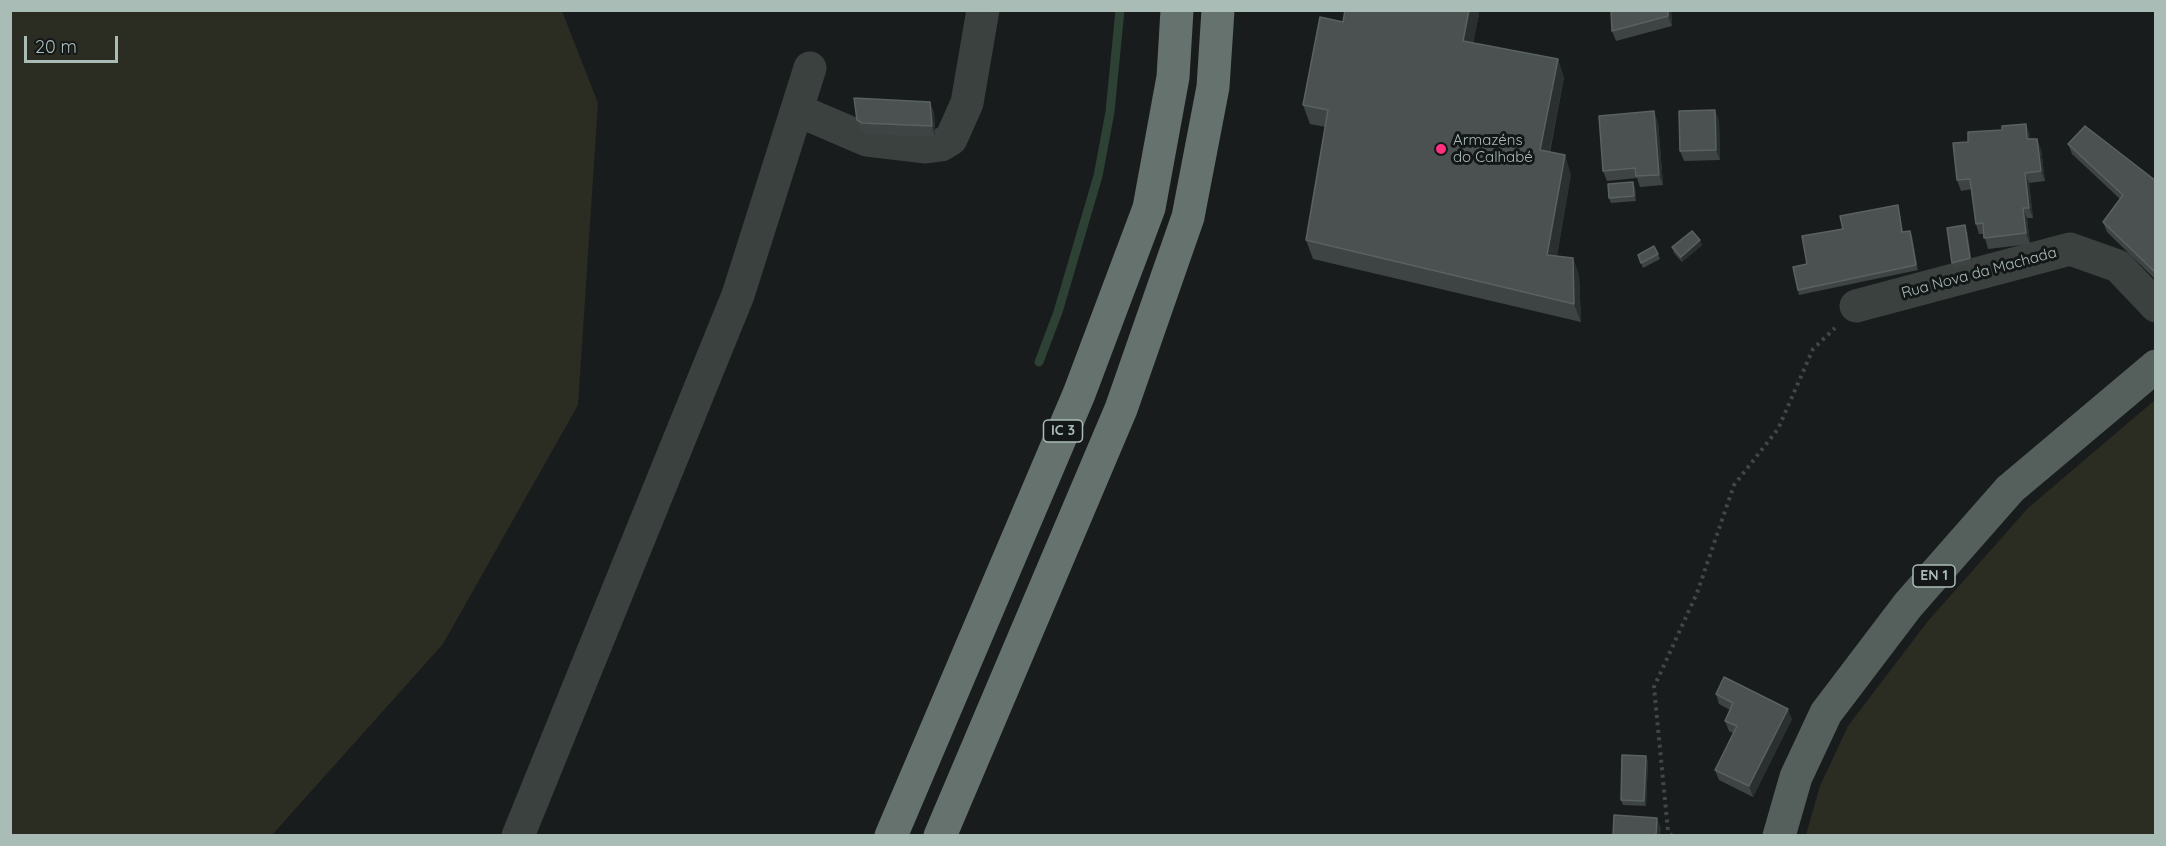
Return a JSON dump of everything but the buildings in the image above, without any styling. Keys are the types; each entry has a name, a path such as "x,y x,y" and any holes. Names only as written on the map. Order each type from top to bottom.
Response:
{"highway":[{"name":"IC 3","path":"891,836 1079,394 1149,208 1173,77 1177,10"},
{"path":"940,836 1121,409 1188,218 1213,87 1218,10"}],"main road":[{"name":"EN 1","path":"1779,836 1796,777 1826,713 1908,605 2010,489 2156,366"}],"street":[{"path":"797,110 867,140 926,147 941,146 951,139 967,103 983,10"},
{"path":"518,836 738,295 810,68"},
{"name":"Rua Nova da Machada","path":"1856,306 2070,249 2118,266 2156,306"}],"path":[{"path":"1672,836 1668,831 1654,687 1697,593 1734,485 1778,429 1813,349 1856,306"}],"shaded area":[{"path":"10,11 562,11 598,103 578,405 443,644 272,835 11,835"},
{"path":"2155,400 2155,835 1806,835 1820,786 1848,726 1928,621 2028,508"}],"waterway":[{"path":"1039,362 1058,312 1098,176 1110,112 1120,10"}],"place":[{"name":"Armazéns do Calhabé","path":"1441,149"}]}
